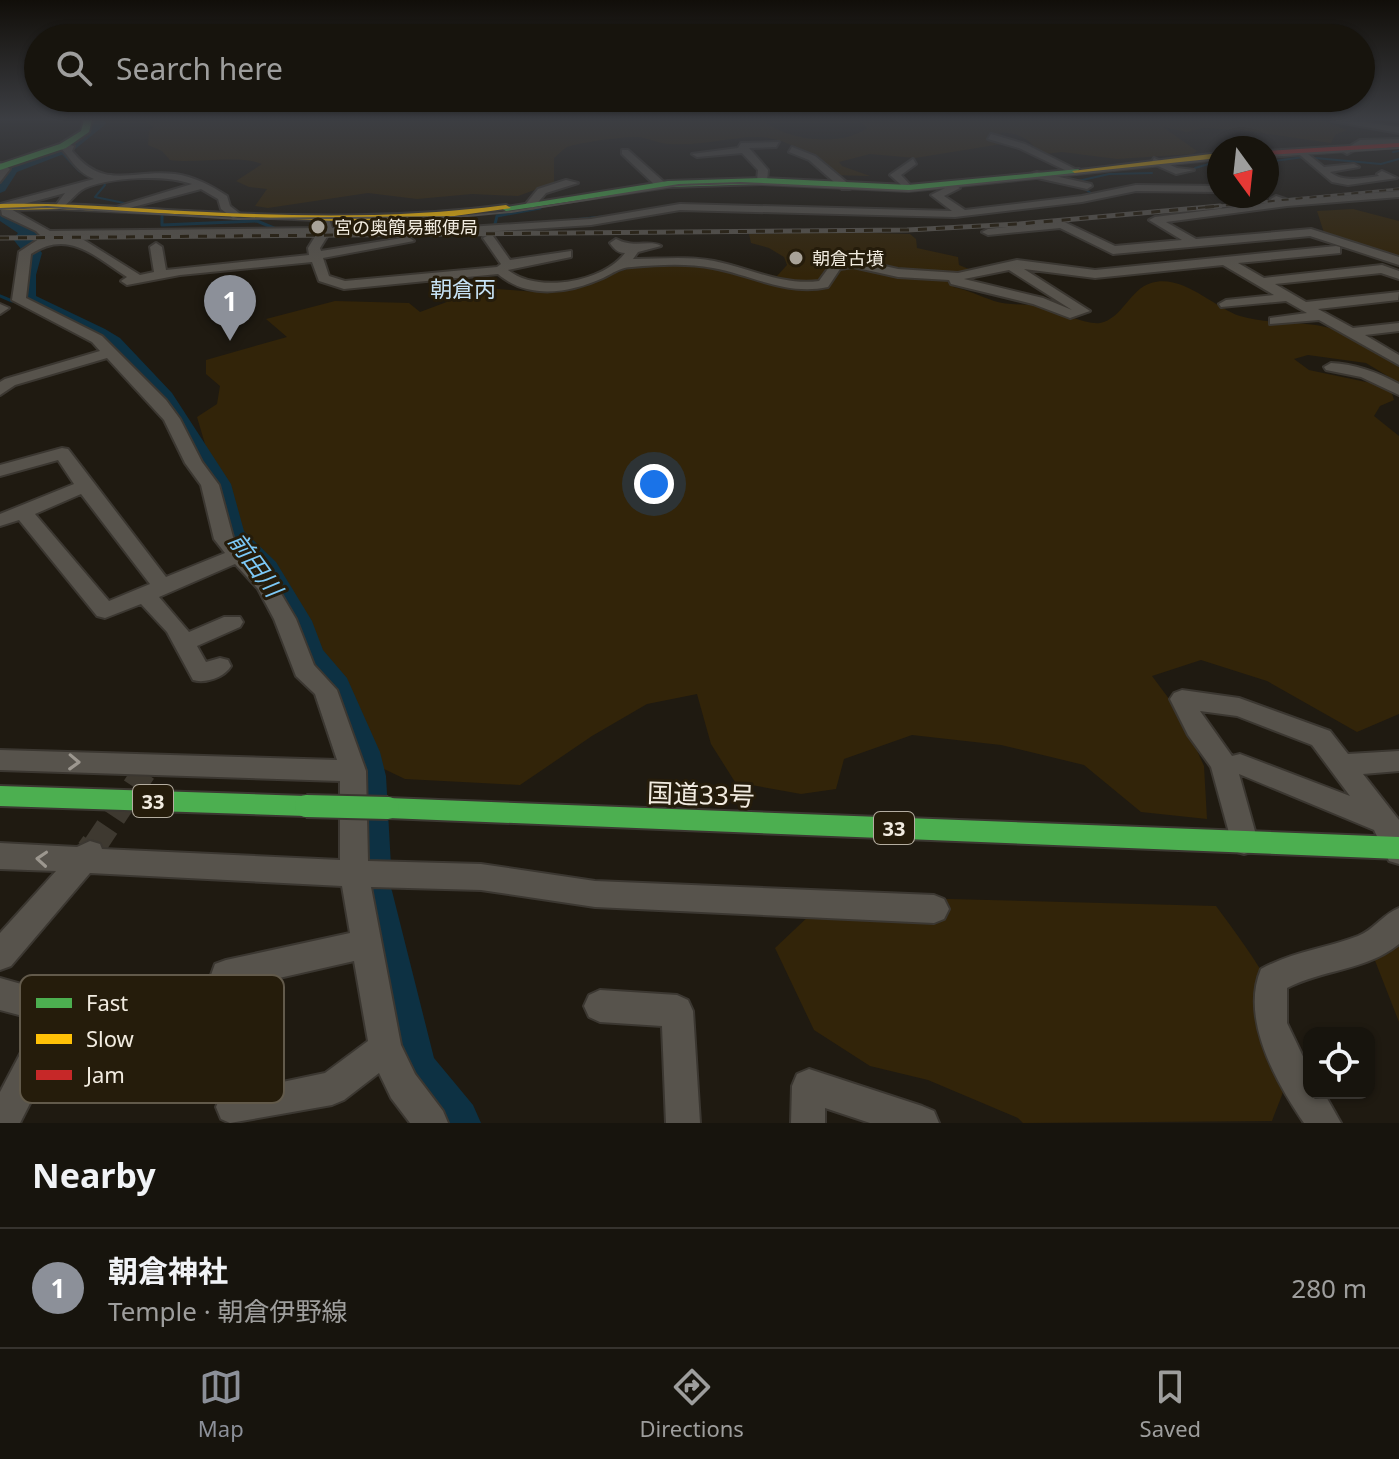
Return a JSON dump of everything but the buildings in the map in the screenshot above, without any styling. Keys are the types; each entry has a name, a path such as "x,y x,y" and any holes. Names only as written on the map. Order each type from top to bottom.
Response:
{"main road":[{"path":"0,207 61,205 118,208 237,216 324,228 431,210 488,226 538,204 660,184 762,181 908,188 1061,172"},
{"name":"国道33号","path":"0,796 1244,842 1395,838"}],"street":[{"path":"87,172 106,181"},
{"path":"647,172 660,184"},
{"path":"762,181 763,172"},
{"path":"829,172 846,187"},
{"path":"899,172 895,175 908,188"},
{"path":"1324,172 1332,179 1348,182 1392,178 1382,174"},
{"path":"0,207 119,178 148,175 196,181 223,198 225,207 237,216"},
{"path":"1037,175 1078,182 1105,195"},
{"path":"58,177 78,187"},
{"path":"119,178 155,196"},
{"path":"573,183 550,186 535,196 538,204 561,214 666,198 709,196 709,181"},
{"path":"118,208 202,185"},
{"path":"951,185 955,188 936,195 963,213"},
{"path":"61,205 78,187"},
{"path":"1,309 16,294 29,249 48,236 488,226 614,218 901,218 1105,195 1143,187 1207,189"},
{"path":"1399,194 1287,203 1155,220 1399,361"},
{"path":"1279,200 1287,203"},
{"path":"0,207 19,222 30,222 48,236 76,240 132,279 202,262 396,256"},
{"path":"988,232 1062,224 1113,250 1311,232 1399,261"},
{"path":"488,226 504,267 516,285 534,288 582,280 624,263 672,261 746,265"},
{"path":"324,228 314,248 315,260 323,278 344,285 504,267 562,255 564,270"},
{"path":"315,260 408,241"},
{"path":"616,243 622,249 655,246"},
{"path":"156,247 160,273"},
{"path":"624,263 634,249"},
{"path":"710,264 804,287 823,284 836,266 847,263 898,273 935,276 979,274 1010,265 1095,274 1336,250"},
{"path":"935,276 1038,301 1070,314 1083,311 1010,265"},
{"path":"1263,282 1382,269 1399,275"},
{"path":"16,294 89,334 112,352 172,419 194,463 213,491 221,533 266,585 285,619 304,670 325,690 353,771 354,874 385,1048 403,1086 431,1123"},
{"path":"1305,306 1398,296"},
{"path":"1226,304 1288,297"},
{"path":"1275,321 1321,316"},
{"path":"1350,333 1399,327"},
{"path":"1375,347 1399,344"},
{"path":"0,390 10,382 112,352"},
{"path":"1331,367 1349,368 1378,378 1399,390"},
{"path":"0,471 62,453 154,590 201,674 220,666"},
{"path":"0,520 84,486"},
{"path":"23,512 105,611 238,555"},
{"path":"184,643 232,622"},
{"path":"1244,842 1223,764 1197,728 1182,699 1239,707 1321,738 1395,838"},
{"path":"0,760 146,768 353,771"},
{"path":"1342,765 1399,761"},
{"path":"1240,764 1395,838"},
{"path":"0,856 87,857 354,874 481,877 595,894 934,909"},
{"path":"0,955 87,857"},
{"path":"1324,1123 1302,1091 1271,1024 1272,980 1306,964 1370,948 1391,934 1399,922"},
{"path":"226,975 365,944"},
{"path":"0,994 20,1000"},
{"path":"600,1006 677,1011 683,1123"},
{"path":"284,1097 332,1088 385,1048"},
{"path":"808,1123 809,1086 922,1123"},
{"path":"2,1123 20,1088"},
{"path":"233,1107 254,1103"}],"shaded area":[{"path":"249,172 554,172 554,183 518,196 472,194 417,199 368,193 268,208 255,206 267,189 249,187 236,181"},
{"path":"826,172 860,172 870,176"},
{"path":"1353,209 1399,221 1399,262 1326,239 1317,211"},
{"path":"749,234 910,234 916,239 917,248 958,257 959,265 976,272 953,287 1000,303 1042,307 1080,320 1100,323 1114,316 1144,286 1163,281 1197,292 1240,316 1317,325 1342,332 1399,367 1399,383 1366,363 1308,355 1294,359 1309,370 1390,387 1394,400 1380,406 1374,416 1399,436 1399,714 1357,732 1267,681 1201,660 1152,676 1181,715 1204,766 1207,819 1141,812 1084,765 1001,745 912,735 844,759 836,789 801,794 735,782 711,744 697,694 647,704 592,736 520,785 405,779 382,768 369,737 338,684 313,657 310,632 275,568 252,549 213,471 197,417 217,404 220,386 206,374 206,360 287,337 266,319 335,301 409,303 420,312 497,289 536,292 565,288 631,268 656,265 687,264 777,276 787,265 784,257 769,248 751,243"},
{"path":"830,896 1216,906 1256,962 1277,1001 1284,1022 1289,1067 1272,1121 1023,1123 1018,1118 928,1080 870,1066 814,1030 775,948"},
{"path":"1399,939 1399,1022 1374,958"}],"waterway":[{"name":"前田川","path":"0,188 9,172"},
{"path":"82,172 97,180"},
{"path":"1078,181 1109,174 1152,173"},
{"path":"103,182 105,185 95,197 124,203"},
{"path":"1080,186 1094,195"},
{"path":"495,224 497,216 540,208"},
{"path":"815,208 913,210"},
{"name":"前田川","path":"0,214 30,233 25,236"},
{"path":"162,216 162,225 257,221 281,231"},
{"path":"564,221 602,217"},
{"name":"前田川","path":"22,239 33,253 27,275 26,299 98,333 112,343 164,398 218,484 230,534 265,569 296,621 308,656 335,687 361,752 367,776 370,866"},
{"path":"0,296 12,301"},
{"name":"前田川","path":"371,891 410,1061 415,1074 455,1123"}],"tunnel":[{"path":"94,847 144,772"},
{"path":"91,852 96,845"}],"tram line":[{"path":"0,209 47,207 238,219 457,217 511,212 679,185 741,183 909,191 1089,172"}],"railway":[{"path":"1204,207 1399,189"},
{"path":"0,238 907,230 1019,224 1204,207"},
{"path":"1198,208 1204,207"}],"traffic: fast":[{"path":"506,208 668,184 762,181 908,188 1062,172"},
{"path":"0,796 306,806"},
{"path":"306,806 388,808"},
{"path":"388,808 1399,848"}],"traffic: slow":[{"path":"0,207 60,206 208,215 339,218 440,215 506,208"}],"place":[{"name":"宮の奥簡易郵便局","path":"318,227"},
{"name":"朝倉古墳","path":"796,258"},
{"name":"朝倉神社","path":"230,341"}],"district":[{"name":"朝倉丙","path":"463,288"}]}
